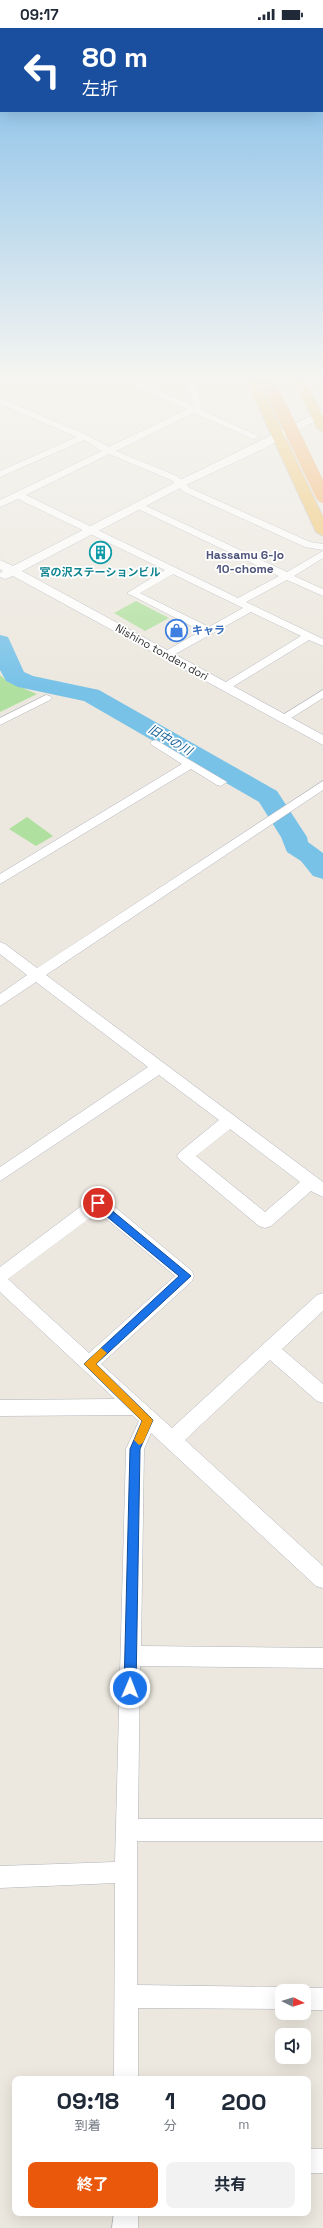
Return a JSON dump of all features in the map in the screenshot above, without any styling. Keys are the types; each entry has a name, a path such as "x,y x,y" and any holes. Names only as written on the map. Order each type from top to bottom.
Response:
{"highway":[{"path":"300,483 323,532"},
{"path":"317,483 323,496"}],"street":[{"path":"0,504 44,483"},
{"path":"0,565 78,524 173,483"},
{"path":"0,578 139,506 174,483"},
{"path":"179,483 187,490 308,545 323,547"},
{"path":"18,495 323,643"},
{"path":"139,506 323,593"},
{"path":"239,601 287,576 323,554"},
{"name":"Nishino tonden dori","path":"0,565 284,718 323,741"},
{"path":"173,570 132,593 209,631"},
{"path":"166,655 251,608"},
{"path":"225,687 309,636"},
{"path":"284,718 323,693"},
{"path":"0,722 46,698"},
{"path":"156,743 221,782"},
{"path":"0,880 190,764"},
{"path":"0,1001 36,975 323,785"},
{"path":"0,947 160,1066 317,1187 265,1221 186,1156 230,1120"},
{"path":"0,1175 160,1066"},
{"path":"0,1276 98,1203 186,1276 89,1364"},
{"path":"0,1282 171,1441 323,1579"},
{"path":"171,1441 323,1300"},
{"path":"270,1348 323,1395"},
{"path":"0,1408 142,1413"},
{"path":"126,2076 126,1872 135,1449 142,1413"},
{"path":"131,1656 323,1658"},
{"path":"128,1830 323,1830"},
{"path":"0,1877 126,1872"},
{"path":"126,1996 275,1998"},
{"path":"311,1999 323,1999"},
{"path":"311,2161 323,2161"},
{"path":"125,2228 126,2216"}],"green space":[{"path":"136,601 169,618 145,631 114,613"},
{"path":"0,675 8,682 37,694 0,712"},
{"path":"27,817 53,836 36,846 9,829"}],"waterway":[{"name":"旧中の川","path":"0,642 14,676 26,682 91,695 268,797 294,837 296,846 310,855 323,870"}],"slow traffic":[{"path":"101,1353 89,1364 148,1420 139,1440"}],"place":[{"name":"宮の沢ステーションビル","path":"100,552"},
{"name":"キャラ","path":"177,630"}],"district":[{"name":"Hassamu 6-jo 10-chome","path":"245,562"}],"route":[{"path":"98,1203 186,1276 89,1364 148,1420 135,1449 130,1688"}]}
